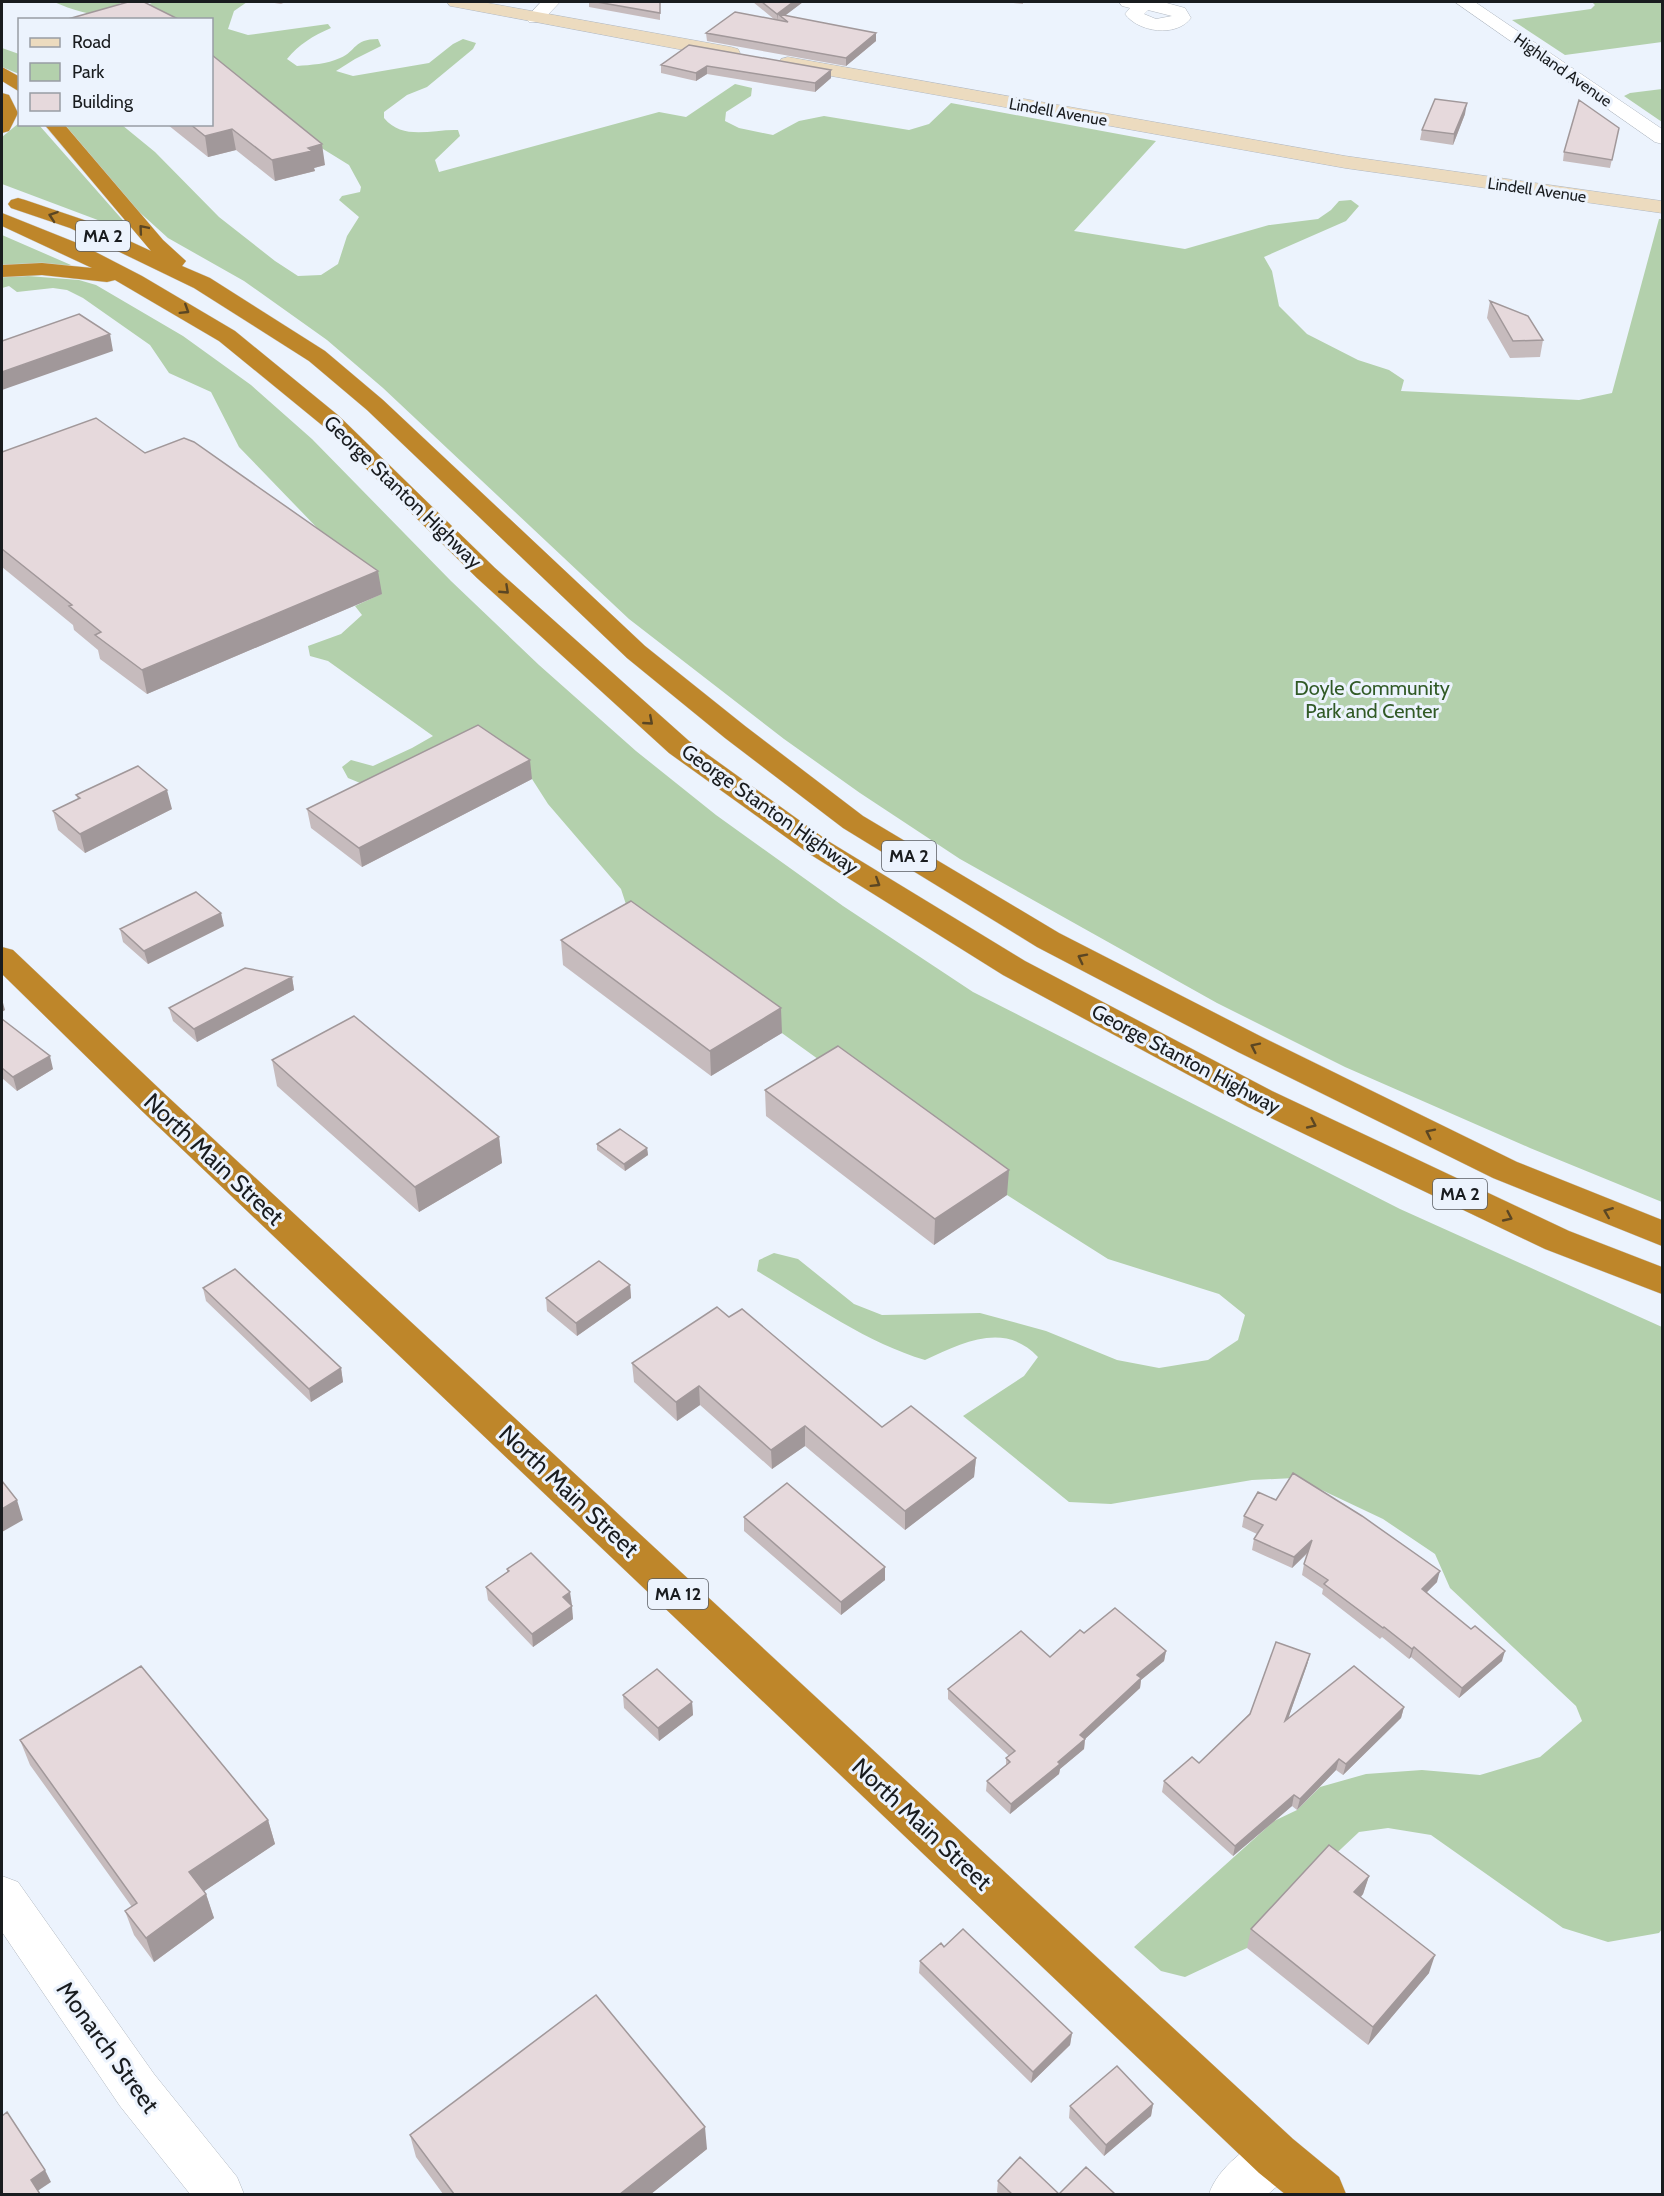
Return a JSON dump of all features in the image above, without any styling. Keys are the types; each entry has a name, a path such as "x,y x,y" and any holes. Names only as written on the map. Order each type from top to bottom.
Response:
{"highway":[{"path":"2,73 18,85"},
{"path":"2,99 9,112 8,119 2,127"},
{"path":"55,126 156,244 201,283"},
{"name":"George Stanton Highway","path":"2,198 77,224 201,283 317,356 375,405 636,652 735,732 853,822 1048,940 1228,1033 1505,1170 1662,1234"},
{"name":"George Stanton Highway","path":"2,219 75,250 134,281 227,336 331,421 486,573 581,662 679,747 818,847 1014,968 1260,1099 1557,1240 1662,1281"},
{"path":"2,270 70,271 134,281"},
{"name":"North Main Street","path":"2,957 155,1104 1276,2156 1322,2194"}],"street":[{"path":"456,2 746,56"},
{"path":"535,18 551,2"},
{"name":"Highland Avenue","path":"1464,2 1662,138"},
{"name":"Lindell Avenue","path":"770,60 1345,162 1662,207"},
{"name":"Monarch Street","path":"2,1896 136,2090 220,2194"},
{"path":"1233,2194 1276,2156"}],"green space":[{"name":"Doyle Community Park and Center","path":"54,2 118,2 123,6 143,7 154,2 247,2 234,11 228,29 248,35 328,24 331,28 307,41 287,59 297,66 335,60 359,43 378,39 381,46 336,71 353,76 429,63 463,39 476,43 473,49 427,87 407,95 384,112 384,118 392,125 409,132 458,130 460,136 435,160 439,172 659,112 686,117 735,84 752,88 751,96 726,112 725,121 739,128 773,135 799,121 824,116 909,130 929,124 951,103 1156,141 1074,231 1185,249 1269,225 1318,219 1339,201 1351,200 1359,206 1346,221 1264,257 1272,271 1279,306 1307,334 1358,360 1389,370 1404,380 1401,391 1579,400 1612,393 1659,219 1662,219 1662,1202 1530,1148 1345,1067 1217,1003 960,859 860,793 784,739 629,619 383,388 327,340 244,281 168,238 136,209 66,126 123,126 155,152 219,217 298,276 321,275 338,264 347,236 359,217 339,200 342,196 360,192 361,187 349,165 302,136 213,74 213,18 122,18 73,9"},
{"path":"1592,2 1662,2 1662,42 1565,55 1512,20 1591,9 1595,5"},
{"path":"2,48 18,54 18,74 2,67"},
{"path":"1662,89 1662,122 1624,96 1630,93"},
{"path":"18,124 18,126 40,126 127,225 119,228 2,184 2,137"},
{"path":"2,235 71,265 2,265"},
{"path":"28,276 79,280 96,285 183,336 251,385 312,439 451,581 539,665 636,751 716,815 843,906 973,992 1400,1209 1662,1327 1662,1929 1659,1933 1608,1942 1563,1928 1431,1835 1388,1828 1359,1832 1325,1864 1247,1948 1185,1977 1161,1971 1134,1947 1274,1821 1297,1810 1320,1787 1366,1774 1422,1770 1480,1775 1540,1757 1582,1721 1576,1706 1450,1588 1435,1554 1383,1519 1294,1478 1252,1480 1111,1504 1069,1502 963,1416 1024,1376 1038,1357 1025,1346 1011,1340 983,1339 954,1347 925,1360 903,1353 860,1333 757,1271 759,1260 774,1253 798,1259 854,1304 882,1315 980,1313 1046,1331 1117,1360 1159,1368 1208,1360 1238,1340 1245,1315 1219,1294 1108,1259 1007,1195 633,926 621,889 548,804 532,779 480,743 365,785 348,778 342,767 351,760 373,766 433,736 328,661 310,656 308,646 341,634 362,615 355,606 381,594 239,447 211,392 169,373 150,345 83,298 67,290 53,288 17,292 9,286 2,288 2,277"}],"building":[{"path":"128,2 144,2 176,18 72,18"},
{"path":"597,2 660,2 660,13"},
{"path":"762,2 793,2 777,14"},
{"path":"735,12 788,22 778,14 876,33 846,58 706,33"},
{"path":"689,45 831,70 815,83 707,66 696,73 661,65"},
{"path":"213,56 322,144 308,148 312,151 272,160 232,129 205,136 192,126 213,126"},
{"path":"1435,99 1467,103 1454,134 1422,130"},
{"path":"1579,100 1619,128 1612,160 1564,152"},
{"path":"1490,301 1528,316 1543,340 1513,341"},
{"path":"79,314 110,334 2,372 2,341"},
{"path":"96,418 145,453 184,438 194,442 378,571 142,670 95,635 101,632 69,606 72,605 2,549 2,452"},
{"path":"478,725 530,760 359,848 307,809"},
{"path":"138,766 167,790 80,834 53,811 80,798 76,795"},
{"path":"196,892 221,913 144,951 120,929"},
{"path":"631,901 781,1008 710,1051 561,940"},
{"path":"245,968 292,977 194,1029 169,1008"},
{"path":"354,1016 499,1137 415,1187 272,1060"},
{"path":"2,1019 50,1056 13,1077 2,1068"},
{"path":"838,1046 1009,1170 935,1219 765,1090"},
{"path":"620,1129 647,1148 624,1164 597,1144"},
{"path":"599,1261 630,1285 576,1323 546,1298"},
{"path":"235,1269 341,1368 309,1389 203,1288"},
{"path":"717,1307 729,1317 742,1309 882,1427 911,1406 976,1458 905,1511 805,1426 771,1450 699,1386 676,1402 632,1363"},
{"path":"1293,1473 1362,1516 1440,1571 1422,1589 1471,1629 1475,1626 1505,1651 1462,1688 1414,1647 1412,1649 1324,1584 1328,1580 1304,1564 1312,1540 1294,1557 1254,1539 1263,1525 1244,1516 1258,1492 1276,1500"},
{"path":"2,1481 17,1500 2,1509"},
{"path":"787,1483 885,1567 841,1602 744,1517"},
{"path":"531,1553 570,1592 563,1597 572,1606 532,1634 486,1587"},
{"path":"1115,1608 1166,1651 1137,1675 1141,1678 1080,1735 1085,1739 1058,1762 1060,1764 1011,1804 987,1781 1010,1762 1006,1758 1015,1751 948,1689 1021,1631 1050,1657 1080,1630 1084,1633"},
{"path":"1276,1642 1310,1654 1285,1721 1354,1666 1404,1707 1346,1764 1339,1759 1300,1799 1294,1795 1235,1846 1164,1781 1192,1757 1199,1763 1250,1714"},
{"path":"141,1666 268,1820 189,1872 206,1894 146,1938 125,1911 137,1903 20,1740"},
{"path":"657,1669 692,1702 658,1728 623,1695"},
{"path":"1329,1845 1369,1876 1354,1892 1435,1955 1373,2027 1251,1929"},
{"path":"963,1929 1072,2033 1033,2072 920,1961 941,1943 944,1947"},
{"path":"596,1995 705,2127 620,2194 454,2194 410,2135"},
{"path":"1117,2066 1153,2104 1106,2145 1070,2106"},
{"path":"7,2112 45,2170 31,2180 40,2194 2,2194 2,2116"},
{"path":"1020,2157 1059,2194 1012,2194 998,2181"},
{"path":"1086,2167 1115,2194 1059,2194"}]}
